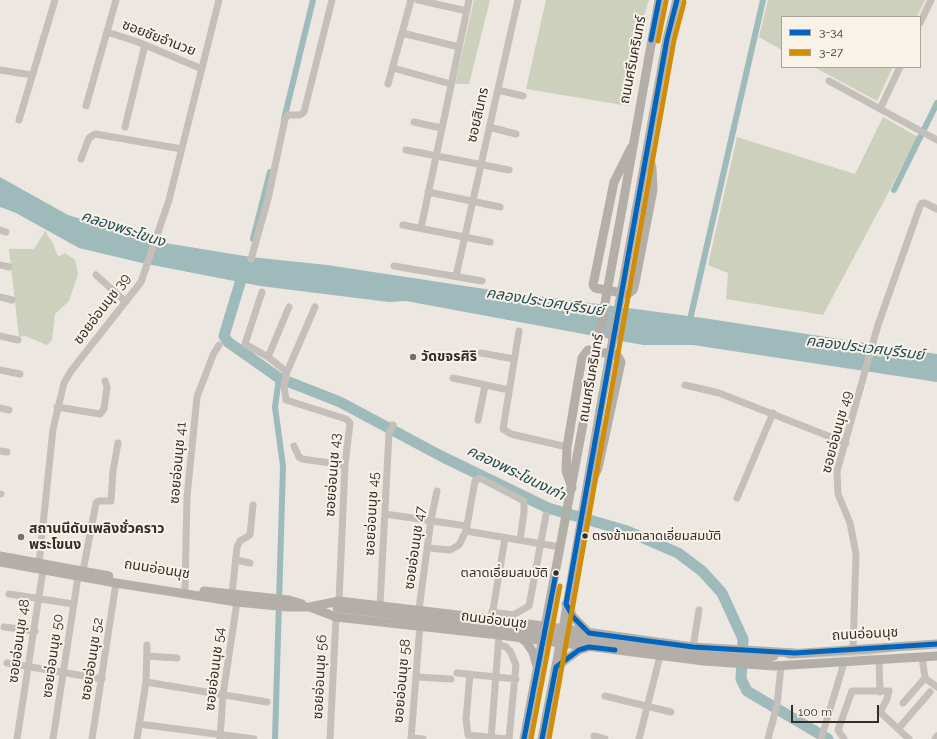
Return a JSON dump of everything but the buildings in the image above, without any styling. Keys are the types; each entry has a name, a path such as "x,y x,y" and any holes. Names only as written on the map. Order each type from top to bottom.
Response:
{"main road":[{"name":"ถนนศรีนครินทร์","path":"524,739 572,488 622,209 631,148 659,0"},
{"name":"ถนนศรีนครินทร์","path":"542,739 561,643 566,604 580,532 600,410 667,39 677,0"},
{"path":"631,148 614,182 593,285 595,288 628,294 633,290 635,283 653,190 652,168 647,150"},
{"path":"572,488 566,471 567,446 583,355 588,350 617,355 621,362 598,468 586,492"},
{"name":"ถนนอ่อนนุช","path":"0,556 41,567"},
{"name":"ถนนอ่อนนุช","path":"0,562 270,602 522,629 682,652 795,664"},
{"name":"ถนนอ่อนนุช","path":"117,580 185,588 236,597"},
{"path":"523,623 537,621 542,616 550,601"},
{"path":"566,604 573,617 589,633"},
{"name":"ถนนอ่อนนุช","path":"337,608 380,605 494,617 589,633 693,646 795,653"},
{"name":"ถนนอ่อนนุช","path":"337,608 498,639 520,638 714,662 781,666 937,656"},
{"path":"494,617 505,630 498,639"},
{"path":"611,650 606,646 605,642 613,636"},
{"path":"520,638 526,642 533,652 537,667"},
{"name":"ถนนอ่อนนุช","path":"756,659 795,653 937,644"},
{"path":"556,667 579,650 589,647"}],"street":[{"path":"19,120 55,0"},
{"name":"ซอยชัยอำนวย","path":"86,106 116,0"},
{"name":"ซอยอ่อนนุช 39","path":"41,567 53,429 57,407 64,383 71,371 141,282 169,200 219,0"},
{"path":"251,259 268,199 285,119 288,116 300,115 304,112 332,0"},
{"path":"388,84 411,0"},
{"path":"418,0 467,11"},
{"path":"421,228 469,0"},
{"name":"ซอยสินทร","path":"456,276 518,0"},
{"path":"921,21 931,0"},
{"name":"ซอยชัยอำนวย","path":"107,32 145,45 202,69"},
{"path":"402,33 459,47"},
{"path":"125,127 145,45"},
{"path":"393,68 451,84"},
{"path":"880,109 900,68"},
{"path":"0,70 32,75"},
{"path":"829,81 937,140"},
{"path":"498,90 523,96"},
{"path":"414,122 441,128"},
{"path":"489,127 516,134"},
{"path":"81,159 89,138 95,134 182,149"},
{"path":"406,150 509,170"},
{"path":"428,192 500,207"},
{"name":"ซอยอ่อนนุช 49","path":"853,649 856,554 850,523 840,503 836,486 838,471 874,340 920,206 922,203 925,203 937,210"},
{"path":"404,225 490,242"},
{"path":"0,265 9,267"},
{"path":"394,266 482,281"},
{"path":"96,275 126,302"},
{"path":"262,292 245,344 268,357 286,379 314,307"},
{"path":"0,298 12,300"},
{"path":"268,357 290,307"},
{"path":"519,331 503,427 504,430 545,443 567,446"},
{"path":"0,336 18,340"},
{"name":"ซอยอ่อนนุช 41","path":"185,588 187,496 196,397 219,345"},
{"path":"481,353 514,359"},
{"path":"0,370 20,374"},
{"path":"453,378 509,390"},
{"name":"ซอยอ่อนนุช 43","path":"286,379 286,400 349,421 337,608"},
{"path":"57,407 100,414 104,409 107,387 105,381"},
{"path":"686,385 719,393 846,443"},
{"path":"478,420 485,386"},
{"path":"0,408 9,410"},
{"path":"737,498 773,413"},
{"name":"ซอยอ่อนนุช 45","path":"380,605 391,428"},
{"name":"ซอยอ่อนนุช 50","path":"53,739 64,673 73,604 96,503 99,500 111,501 113,471 118,443"},
{"path":"294,446 299,457 302,459 345,465"},
{"path":"428,548 450,550 459,545 467,528 475,481 480,478 483,478 524,501 520,540"},
{"name":"ซอยอ่อนนุช 47","path":"419,609 431,520 437,491"},
{"name":"ซอยอ่อนนุช 54","path":"220,737 236,597 237,547 240,541 250,534 253,505"},
{"path":"385,514 431,520 506,538 560,547"},
{"path":"506,538 494,617 513,615 529,606 546,515"},
{"path":"236,560 250,563"},
{"name":"ซอยอ่อนนุช 48","path":"17,739 35,631 41,567"},
{"name":"ซอยอ่อนนุช 52","path":"92,739 117,580"},
{"path":"9,594 73,604"},
{"name":"ซอยอ่อนนุช 56","path":"330,739 337,608"},
{"path":"693,646 699,610"},
{"name":"ซอยอ่อนนุช 58","path":"411,738 420,625"},
{"path":"4,627 35,631"},
{"path":"491,738 498,639"},
{"path":"470,674 466,731 470,735 508,739 516,679 516,665 513,656 498,639"},
{"path":"137,739 146,682 148,645"},
{"path":"147,656 177,658"},
{"path":"639,739 660,656"},
{"path":"922,657 925,678 937,687"},
{"path":"879,660 880,692"},
{"path":"7,663 102,679"},
{"path":"821,739 844,663"},
{"path":"768,739 777,705 781,666"},
{"path":"457,673 516,679"},
{"path":"417,676 450,679"},
{"path":"904,703 925,678"},
{"path":"146,682 267,702"},
{"path":"844,739 838,730 852,691 889,691 887,699 880,712 909,739"},
{"path":"898,729 930,692"},
{"path":"605,696 648,705 671,712"},
{"path":"139,724 220,737 254,739"},
{"path":"594,736 605,739"},
{"path":"411,738 423,739"}],"green space":[{"path":"474,0 490,0 469,84 455,84"},
{"path":"546,0 649,0 644,16 629,106 526,89"},
{"path":"768,0 925,0 917,16 781,16 781,49 759,37"},
{"path":"816,68 893,68 877,101"},
{"path":"883,117 918,137 823,315 726,299 728,273 708,265 737,137 855,174"},
{"path":"46,230 57,254 59,256 65,253 75,260 78,274 69,301 55,314 52,340 47,345 25,336 19,337 9,249 34,249"},
{"path":"937,649 897,651 870,655 789,659 790,657 897,650"}],"water":[{"name":"คลองประเวศบุรีรมย์","path":"0,177 68,215 159,242 251,257 327,265 485,289 703,318 937,354 937,382 693,345 643,345 406,301 389,302 260,286 142,263 79,248 16,213 0,207"}],"waterway":[{"path":"284,119 313,0"},
{"path":"689,324 763,0"},
{"path":"894,190 937,103"},
{"path":"253,239 270,172"},
{"name":"คลองพระโขนงเก่า","path":"238,272 243,273 224,336 228,342 279,378 340,402 441,456 548,508 627,531 678,553 702,571 722,593 743,639 741,679 747,691 828,739"},
{"path":"275,739 283,466 275,407 279,378"}],"transit line":[{"name":"3-34","path":"651,40 659,0"},
{"name":"3-34","path":"677,0 667,39 566,604 573,617 589,633 693,647 795,653 937,644"},
{"name":"3-27","path":"658,41 666,1"},
{"name":"3-27","path":"549,739 674,40 684,2"},
{"name":"3-34","path":"524,739 556,573"},
{"name":"3-27","path":"531,739 560,586"},
{"name":"3-34","path":"542,739 556,667 579,650 589,647 615,650"}],"place":[{"name":"วัดขจรศิริ","path":"413,357"},
{"name":"ตรงข้ามตลาดเอี่ยมสมบัติ","path":"585,536"},
{"name":"สถานนีดับเพลิงชั่วคราว พระโขนง","path":"21,537"},
{"name":"ตลาดเอี่ยมสมบัติ","path":"556,573"}],"water label":[{"name":"คลองพระโขนง","path":"123,229"}]}
